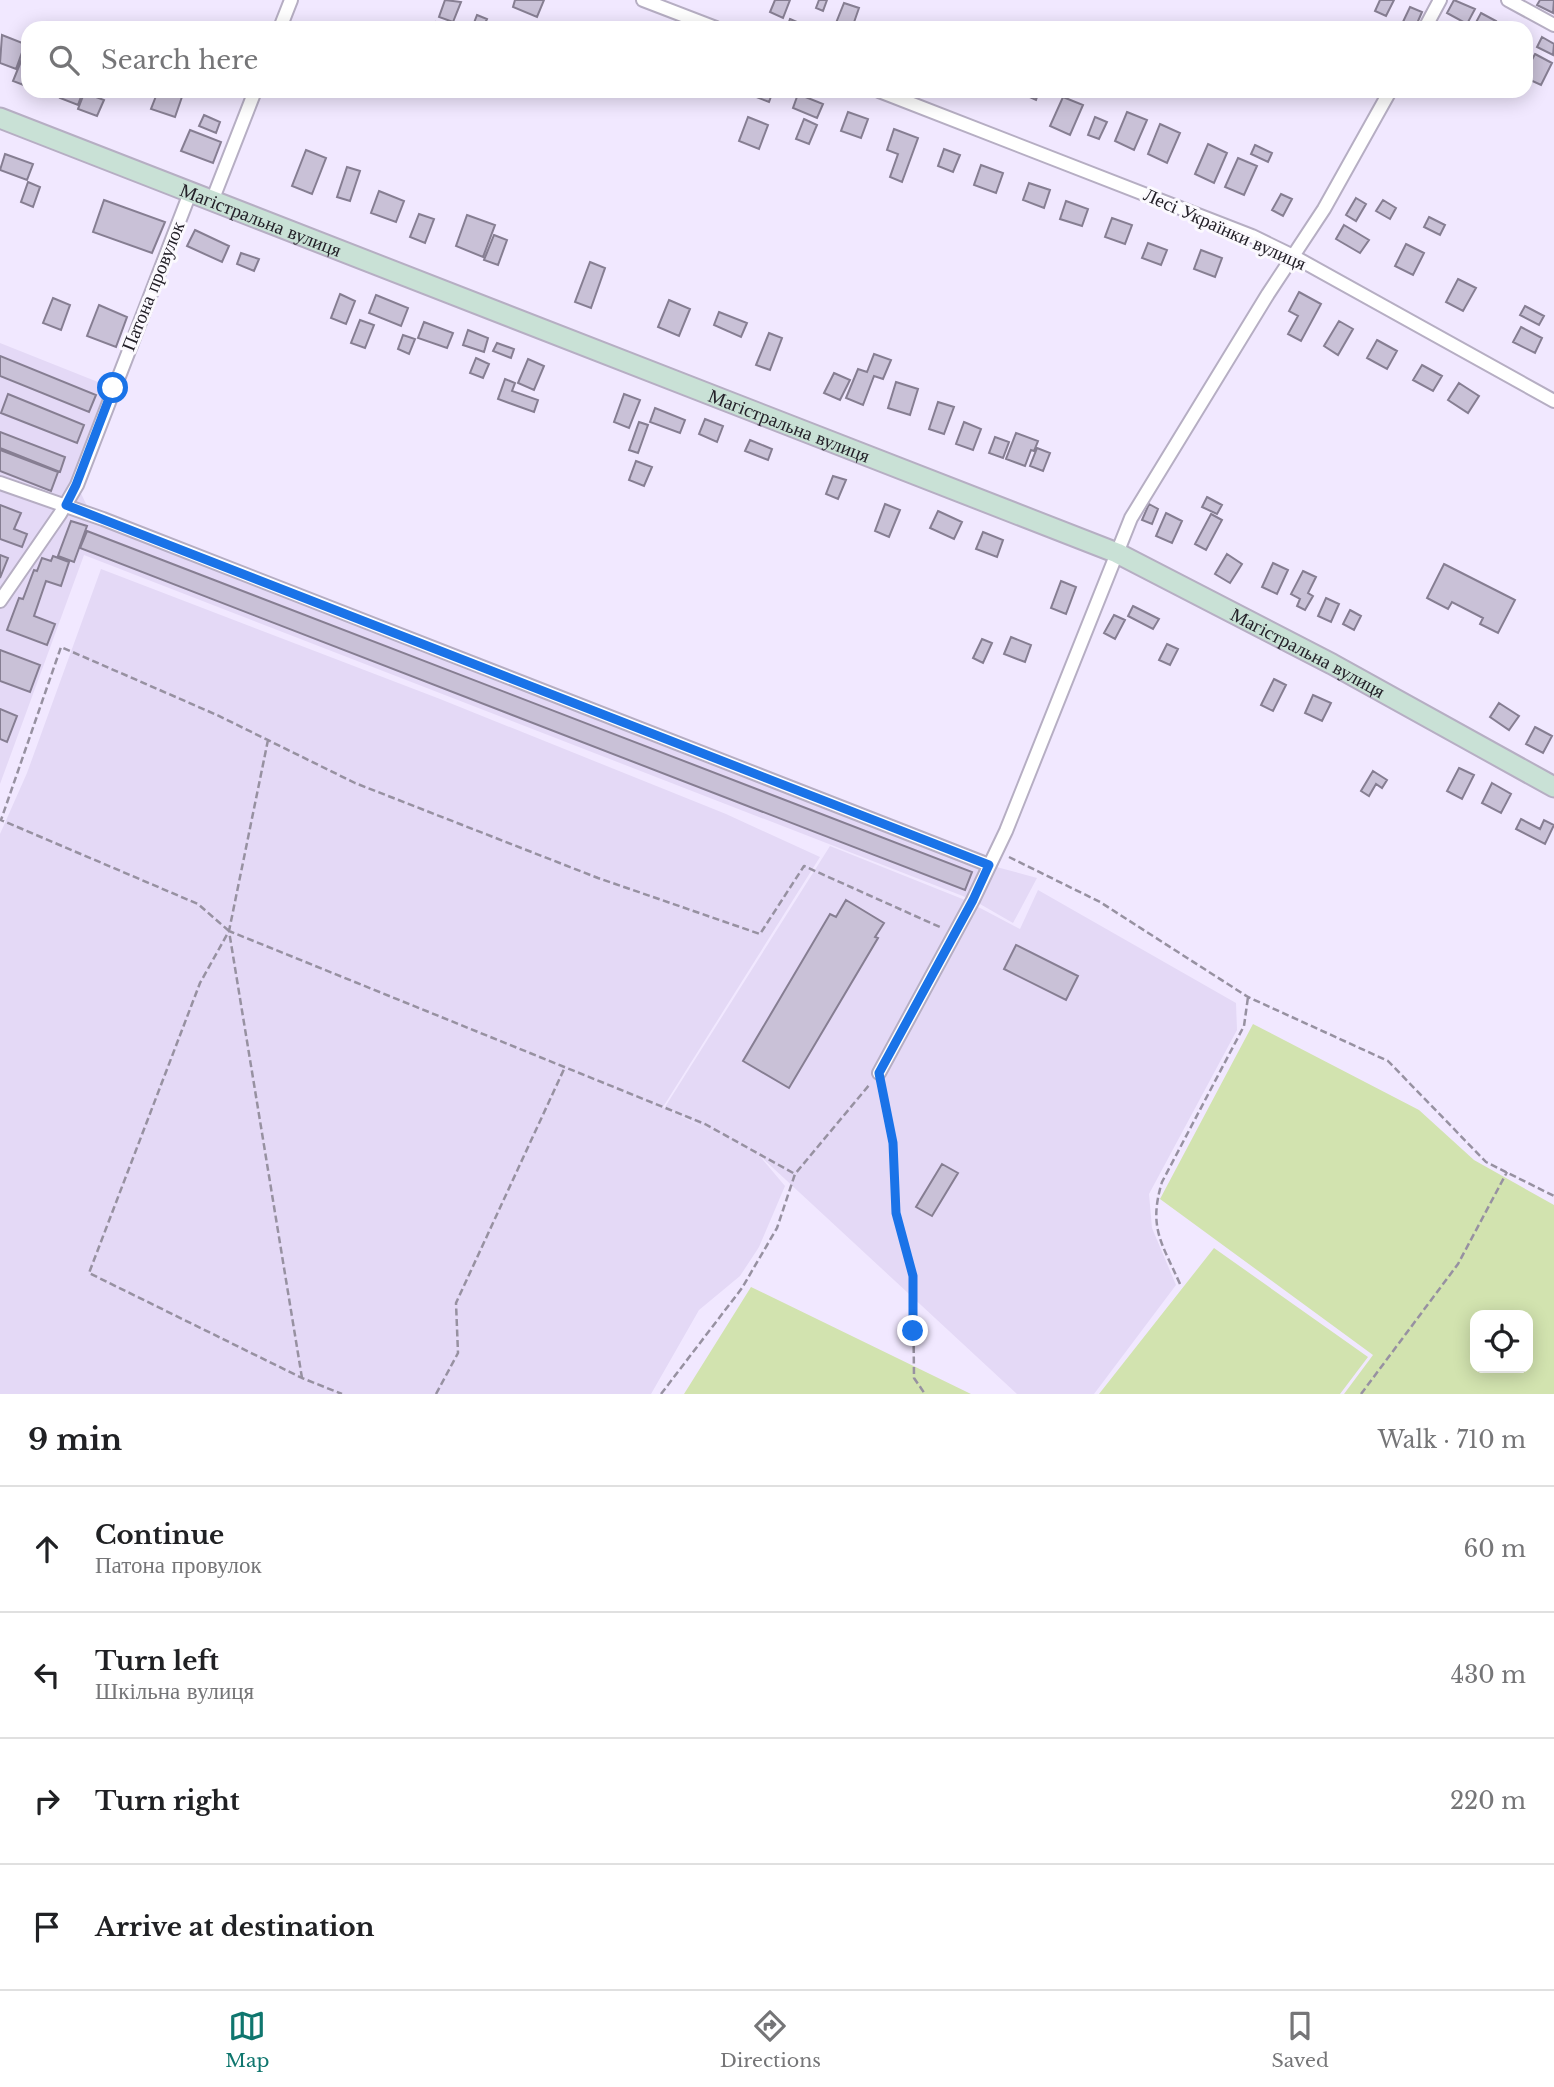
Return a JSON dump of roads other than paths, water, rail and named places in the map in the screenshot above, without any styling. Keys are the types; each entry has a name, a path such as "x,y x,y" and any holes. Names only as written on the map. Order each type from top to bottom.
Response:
{"main road":[{"name":"Магістральна вулиця","path":"0,118 1117,552 1332,664 1554,787"}],"street":[{"path":"283,21 291,0"},
{"path":"643,0 698,21"},
{"path":"1429,21 1440,0"},
{"path":"1508,0 1554,25"},
{"path":"212,201 252,98"},
{"name":"Лесі Українки вулиця","path":"897,98 1199,214 1293,256 1554,401"},
{"path":"879,1073 955,934 996,851 1020,798 1137,507 1324,209 1386,98"},
{"name":"Патона провулок","path":"0,600 66,505 76,485 190,193"},
{"path":"0,483 66,505 989,865"}]}
